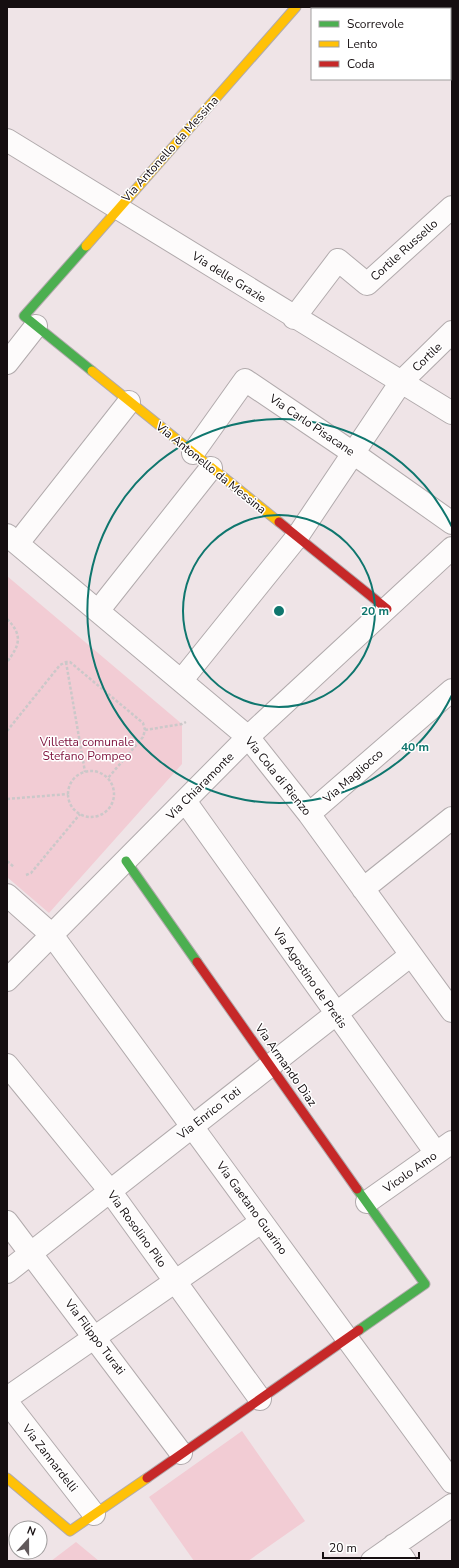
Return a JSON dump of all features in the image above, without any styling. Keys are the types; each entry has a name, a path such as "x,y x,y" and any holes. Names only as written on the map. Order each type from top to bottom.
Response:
{"street":[{"name":"Via Antonello da Messina","path":"296,7 24,316 387,609"},
{"name":"Via delle Grazie","path":"7,140 452,414"},
{"name":"Cortile Russello","path":"294,318 338,260 367,284 452,208"},
{"path":"7,363 36,326"},
{"name":"Cortile","path":"181,681 297,537 401,382 452,332"},
{"name":"Via Carlo Pisacane","path":"193,453 245,380 354,453 452,523"},
{"path":"12,539 129,402"},
{"path":"98,611 211,468"},
{"name":"Via Cola di Rienzo","path":"12,539 248,738 308,814 452,1011"},
{"name":"Via Chiaramonte","path":"7,980 248,738 452,548"},
{"name":"Via Magliocco","path":"308,814 452,690"},
{"name":"Via Agostino de Pretis","path":"184,801 336,1014 444,1148"},
{"path":"364,890 452,818"},
{"name":"Via Armando Diaz","path":"126,861 425,1284 347,1338"},
{"path":"7,895 52,935"},
{"name":"Via Gaetano Guarino","path":"52,935 452,1482"},
{"name":"Via Enrico Toti","path":"7,1272 411,955"},
{"name":"Via Rosolino Pilo","path":"7,1065 110,1191 260,1399"},
{"name":"Vicolo Amo","path":"367,1202 444,1148"},
{"name":"Via Filippo Turati","path":"7,1222 181,1453"},
{"path":"7,1398 262,1222"},
{"path":"7,1478 70,1531 347,1338"},
{"name":"Via Zannardelli","path":"7,1402 94,1514"},
{"path":"372,1561 400,1553 452,1505"}],"path":[{"path":"7,619 16,628 18,641 15,652 7,662"},
{"path":"66,662 85,772"},
{"path":"7,730 60,665 70,662 143,723 146,730 143,737 108,778"},
{"path":"146,730 182,724 212,707"},
{"path":"85,772 97,772 108,778 114,791 112,806 101,815 87,817 80,814 69,802 68,794 72,780 85,772"},
{"path":"7,799 68,794"},
{"path":"21,874 26,875 31,873 80,814"},
{"path":"7,861 17,870"}],"green space":[{"name":"Villetta comunale Stefano Pompeo","path":"7,576 182,724 182,764 49,913 7,877"},
{"path":"242,1431 305,1521 248,1561 194,1561 149,1497"},
{"path":"76,1542 99,1561 51,1561"}],"traffic: fast":[{"path":"86,246 24,316 92,371"},
{"path":"126,861 197,962"},
{"path":"357,1189 425,1284 359,1330"}],"traffic: slow":[{"path":"86,246 296,7"},
{"path":"92,371 279,522"},
{"path":"7,1478 70,1531 147,1478"}],"traffic: jam":[{"path":"279,522 387,609"},
{"path":"197,962 357,1189"},
{"path":"147,1478 359,1330"}]}
